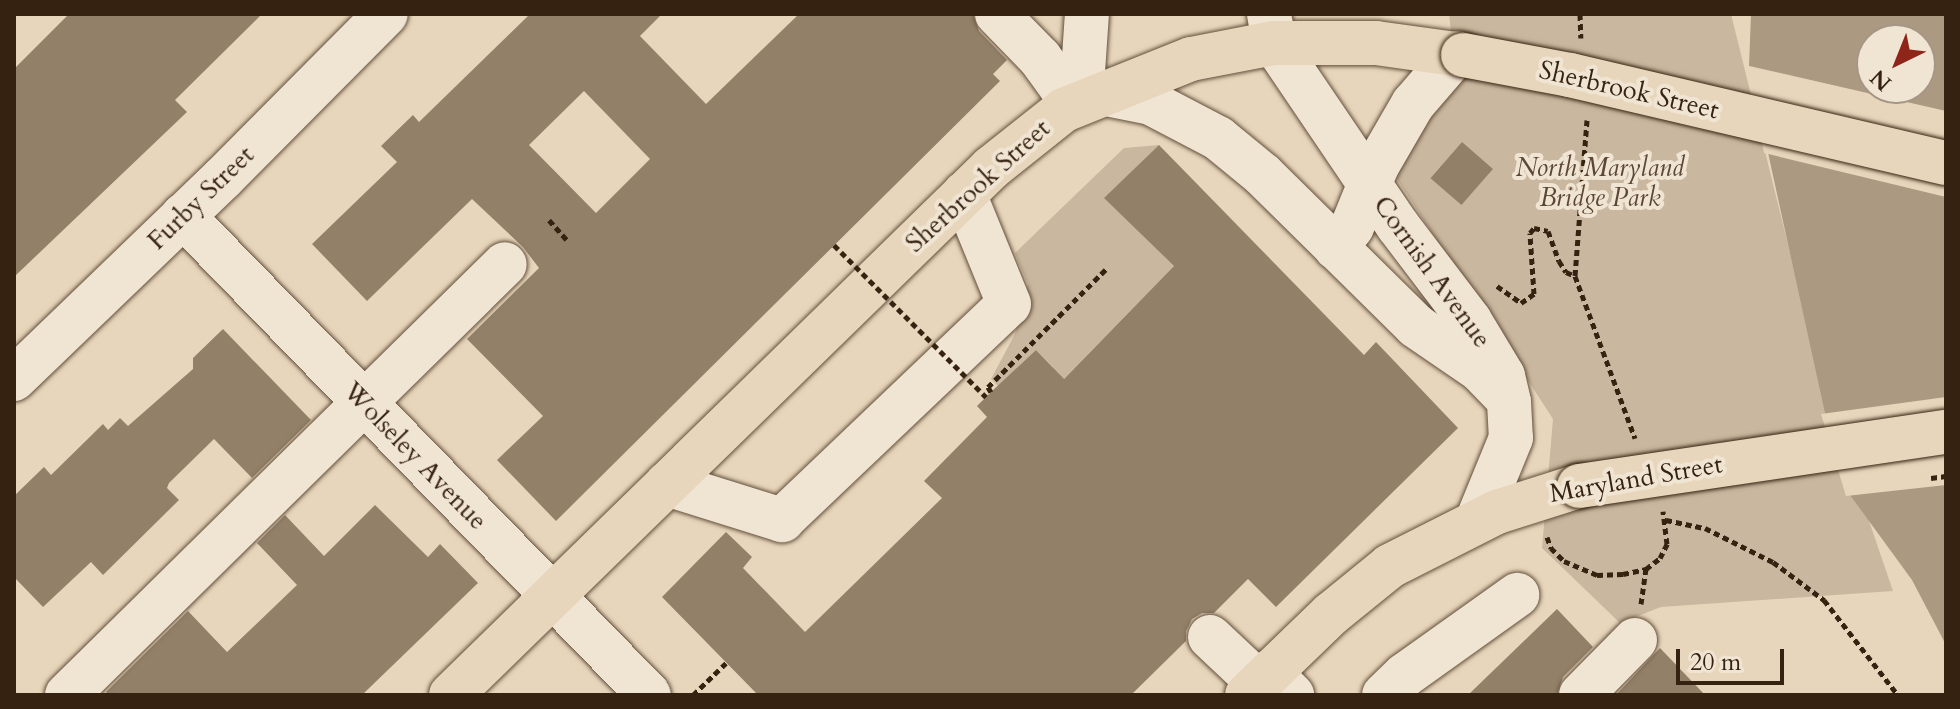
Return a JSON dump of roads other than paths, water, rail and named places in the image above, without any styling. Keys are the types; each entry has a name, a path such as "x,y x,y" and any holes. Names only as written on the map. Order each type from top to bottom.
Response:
{"main road":[{"name":"Sherbrook Street","path":"451,695 964,194 1034,131 1085,100 1272,28 1460,54 1570,75 1946,163"},
{"name":"Maryland Street","path":"1267,686 1369,580 1412,552 1540,495 1579,486 1946,432"}],"street":[{"name":"Furby Street","path":"14,379 386,14"},
{"path":"997,14 1085,100 1151,103 1202,127 1263,175 1416,326 1486,375 1509,402"},
{"path":"1085,100 1087,14"},
{"name":"Cornish Avenue","path":"1272,28 1370,184 1483,341 1503,376 1509,402 1511,438 1477,521"},
{"path":"1336,248 1352,227 1370,184 1413,104 1460,54"},
{"path":"667,484 782,520 1009,304 964,194"},
{"name":"Wolseley Avenue","path":"183,216 649,695"},
{"path":"67,695 505,264"},
{"path":"1384,695 1405,675 1517,595"},
{"path":"1210,637 1267,686"},
{"path":"1581,695 1635,640"}],"park label":[{"name":"North Maryland Bridge Park","path":"1600,183"}]}
